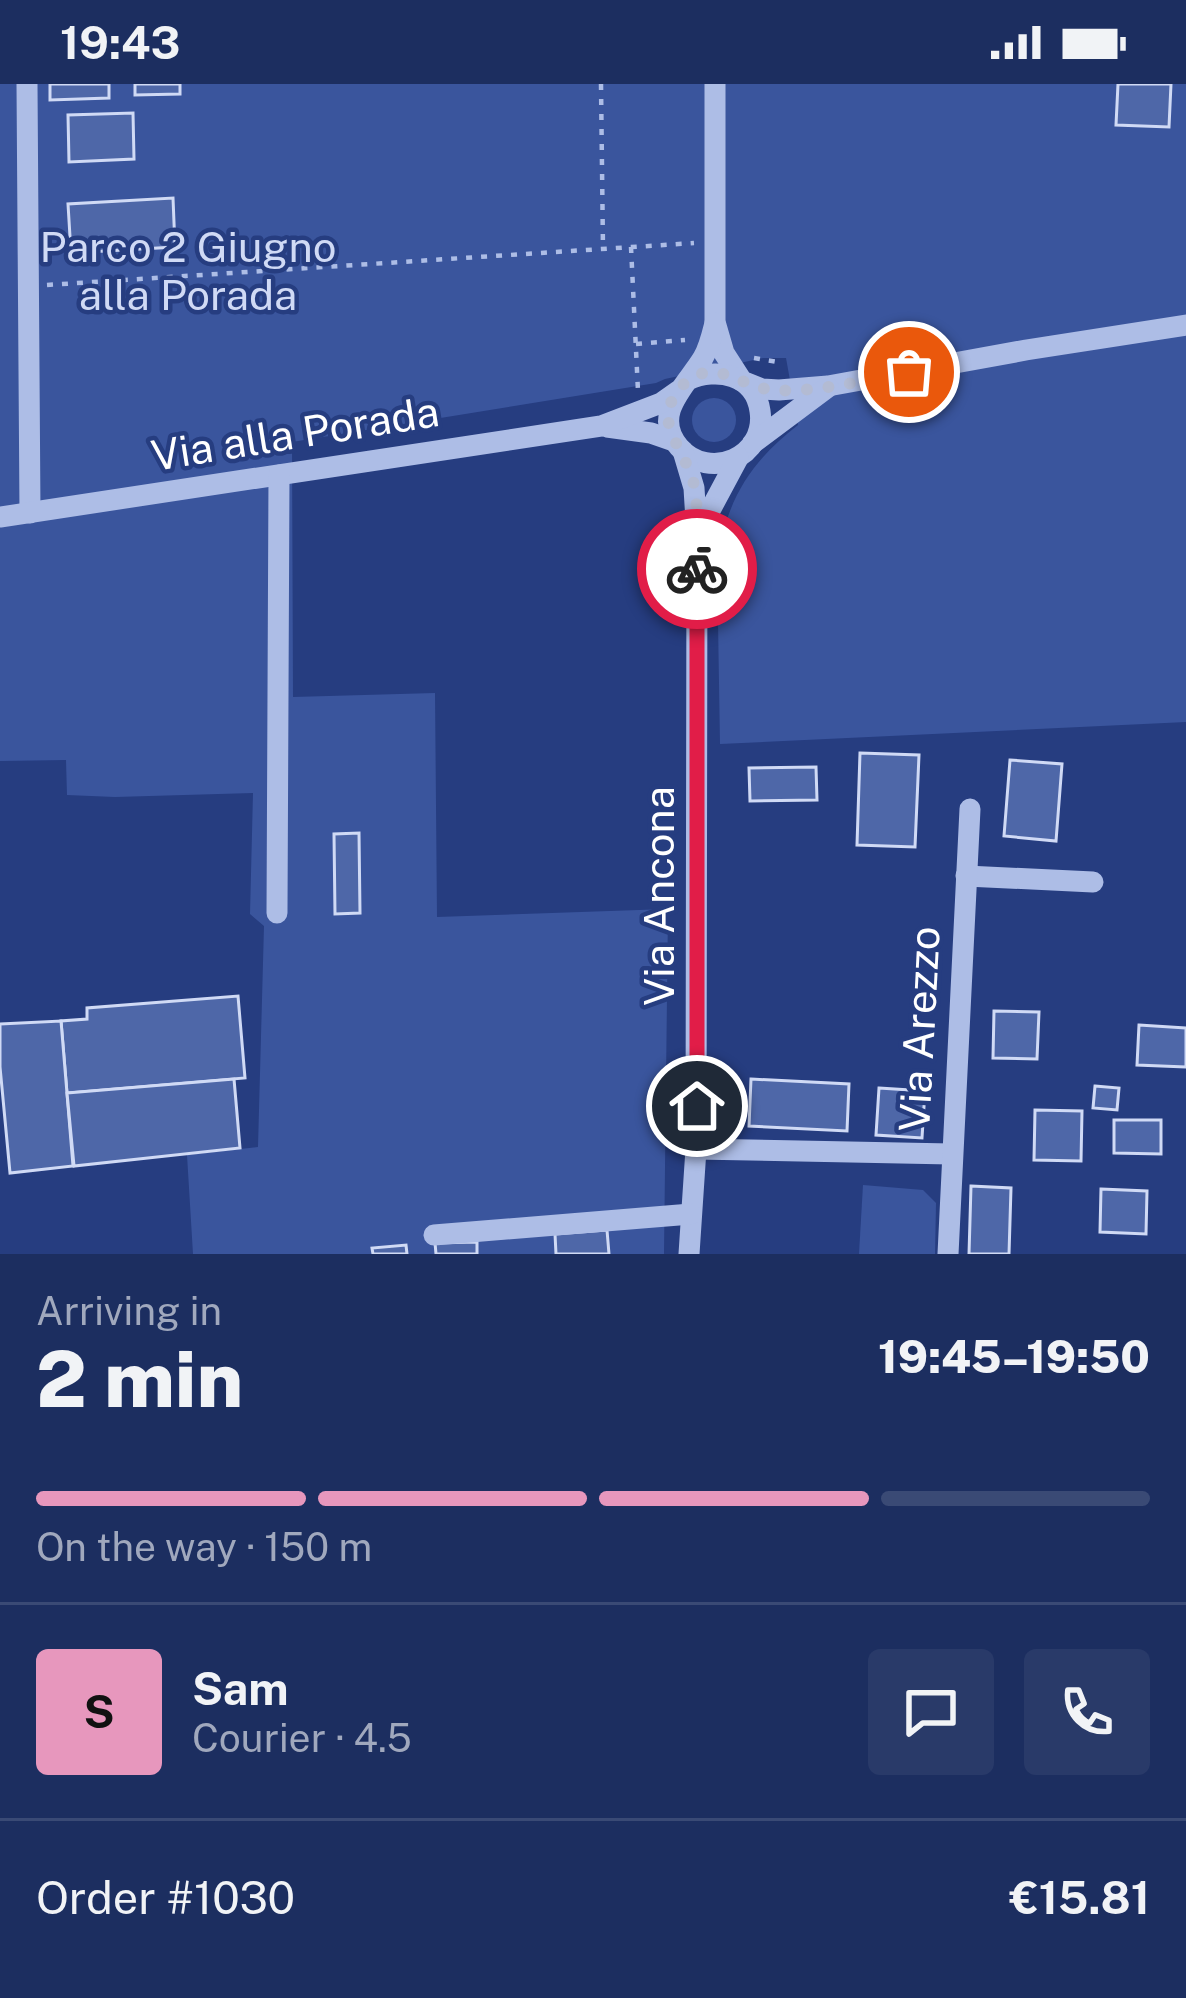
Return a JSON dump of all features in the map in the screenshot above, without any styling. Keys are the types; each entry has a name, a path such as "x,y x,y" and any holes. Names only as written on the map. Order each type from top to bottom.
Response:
{"street":[{"path":"27,84 30,513"},
{"path":"715,84 715,322 724,352 760,411 758,434 746,451"},
{"path":"715,322 706,352 670,404 668,417 678,446 704,463 727,463 828,386"},
{"path":"683,386 701,374 716,372 762,388 828,386 1186,326"},
{"name":"Via alla Porada","path":"0,518 601,426 661,404 683,386"},
{"name":"Via alla Porada","path":"601,426 650,433 678,446"},
{"name":"Via Ancona","path":"678,446 694,488 697,537 696,1149 688,1254"},
{"name":"Via Ancona","path":"697,537 746,451"},
{"path":"277,913 279,476"},
{"name":"Via Arezzo","path":"948,1254 970,808"},
{"path":"966,876 1093,882"},
{"path":"696,1149 952,1154"},
{"path":"434,1235 691,1214"}],"path":[{"path":"601,84 603,249"},
{"path":"29,286 714,242"},
{"path":"631,247 638,397"},
{"path":"636,344 696,339"},
{"path":"744,349 765,362 778,362"}],"green space":[{"name":"Parco 2 Giugno alla Porada","path":"0,84 1186,84 1186,722 720,744 717,561 727,519 743,484 766,454 798,425 786,358 763,358 656,383 292,442 293,697 435,693 437,917 668,909 664,1254 193,1254 187,1155 258,1147 264,926 250,914 253,793 67,795 66,760 0,761"},
{"path":"714,398 729,405 736,420 729,435 714,442 699,435 692,420 699,405"},
{"path":"863,1185 923,1190 936,1203 935,1254 859,1254"}],"building":[{"path":"50,84 109,84 109,98 50,100"},
{"path":"135,84 180,84 180,94 135,95"},
{"path":"1118,84 1171,84 1169,127 1116,125"},
{"path":"133,113 134,159 69,162 68,115"},
{"path":"173,198 175,247 71,253 68,204"},
{"path":"860,753 919,755 915,847 857,845"},
{"path":"1010,760 1062,764 1056,841 1004,836"},
{"path":"816,767 817,800 750,801 749,768"},
{"path":"359,833 360,913 335,914 334,834"},
{"path":"238,996 245,1078 67,1093 61,1021 87,1019 87,1008"},
{"path":"994,1011 1039,1012 1037,1059 993,1058"},
{"path":"61,1021 73,1166 10,1173 0,1024"},
{"path":"1139,1025 1186,1028 1186,1067 1137,1065"},
{"path":"234,1079 240,1148 74,1166 67,1093"},
{"path":"751,1079 849,1084 847,1131 749,1126"},
{"path":"1095,1086 1119,1088 1117,1110 1093,1108"},
{"path":"879,1088 925,1091 922,1138 876,1135"},
{"path":"1035,1110 1082,1111 1081,1161 1034,1160"},
{"path":"1114,1120 1161,1120 1161,1154 1114,1153"},
{"path":"971,1186 1011,1188 1009,1254 969,1254"},
{"path":"1101,1189 1147,1191 1146,1234 1100,1232"},
{"path":"607,1230 609,1254 556,1254 555,1234"},
{"path":"477,1242 477,1254 436,1254 435,1243"},
{"path":"406,1245 407,1254 373,1254 372,1248"}],"way so far":[{"path":"697,569 694,488 668,417 677,391 688,380 716,372 779,390 909,372"}],"route":[{"path":"697,569 697,1106"}]}
